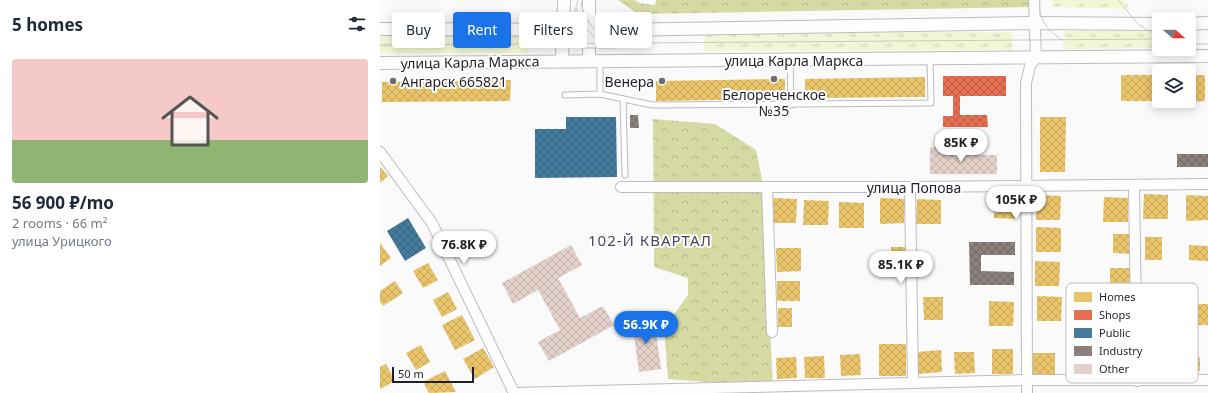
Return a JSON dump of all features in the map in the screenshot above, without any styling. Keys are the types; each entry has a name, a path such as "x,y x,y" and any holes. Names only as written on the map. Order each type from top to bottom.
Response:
{"street":[{"path":"563,12 564,0"},
{"path":"589,0 590,29 594,60"},
{"path":"1027,393 1028,187 1026,83 1030,66 1036,57 1034,0"},
{"path":"590,29 1036,23 1152,24"},
{"path":"1196,24 1208,23"},
{"path":"380,29 519,29"},
{"path":"562,48 562,60"},
{"name":"улица Карла Маркса","path":"380,63 562,60 930,60 1036,57 1208,56"},
{"path":"380,152 432,223 514,393 774,390 913,383 1066,380"},
{"name":"улица Попова","path":"621,187 910,188 1208,184"},
{"path":"1134,185 1135,283"},
{"path":"767,188 772,332"},
{"path":"910,188 913,383"},
{"path":"1198,380 1208,380"}],"lane":[{"path":"790,59 791,104"},
{"path":"594,60 600,94"},
{"path":"565,95 600,94 652,105 931,103 930,60"},
{"path":"624,99 625,175"}],"green space":[{"path":"618,0 635,0 639,3 655,5 656,0 1031,0 1031,7 652,14 652,12 635,12"},
{"path":"1052,0 1124,0 1130,9 1053,7"},
{"path":"1064,31 1152,31 1152,48 1063,49"},
{"path":"705,32 1012,32 1012,50 704,51"},
{"path":"511,34 519,34 519,48 528,48 528,53 380,54 380,35 392,35 392,48 445,48 445,35 453,35 453,48 511,48"},
{"path":"653,119 715,124 756,150 763,184 773,387 668,379 664,328 688,295 688,278 654,267"}],"building: Homes":[{"path":"1121,75 1152,75 1152,101 1121,101"},
{"path":"1196,75 1205,75 1205,101 1196,102"},
{"path":"925,77 925,97 805,98 805,79"},
{"path":"785,79 785,99 656,101 656,81"},
{"path":"511,80 510,101 382,102 382,82"},
{"path":"1040,117 1066,117 1065,172 1040,172"},
{"path":"380,167 388,176 380,183"},
{"path":"1144,194 1168,195 1168,219 1143,219"},
{"path":"1036,195 1061,196 1060,220 1036,220"},
{"path":"1186,195 1208,196 1208,220 1186,221"},
{"path":"1104,197 1128,198 1128,222 1103,222"},
{"path":"772,198 797,199 796,223 772,223"},
{"path":"880,198 905,199 904,223 880,224"},
{"path":"994,198 1016,198 1015,219 994,218"},
{"path":"917,199 941,200 941,224 916,224"},
{"path":"804,200 829,201 828,225 803,225"},
{"path":"839,202 864,203 864,228 839,228"},
{"path":"1036,227 1061,228 1061,252 1036,252"},
{"path":"1113,234 1131,234 1131,254 1113,253"},
{"path":"1145,237 1162,237 1162,260 1145,260"},
{"path":"380,243 391,258 380,266"},
{"path":"1189,245 1208,246 1208,261 1189,260"},
{"path":"891,247 906,247 906,267 892,267"},
{"path":"776,248 801,248 801,271 777,272"},
{"path":"1035,261 1060,262 1059,286 1035,286"},
{"path":"428,263 438,280 423,288 413,271"},
{"path":"1110,268 1131,268 1131,283 1110,283"},
{"path":"395,281 403,293 383,306 380,301 380,291"},
{"path":"777,281 800,281 800,301 777,301"},
{"path":"448,292 457,309 442,317 433,300"},
{"path":"1037,296 1062,297 1061,321 1037,321"},
{"path":"923,297 943,297 943,320 924,320"},
{"path":"989,301 1014,302 1013,326 989,326"},
{"path":"1198,304 1208,304 1208,325 1198,325"},
{"path":"778,308 792,308 792,327 778,327"},
{"path":"462,315 475,340 455,350 442,325"},
{"path":"879,344 906,344 906,376 879,376"},
{"path":"421,345 430,362 416,370 406,353"},
{"path":"483,348 494,367 475,379 463,359"},
{"path":"992,349 1013,349 1013,374 992,374"},
{"path":"941,350 942,372 918,374 917,352"},
{"path":"954,352 974,352 975,373 955,374"},
{"path":"1033,353 1055,353 1055,374 1033,374"},
{"path":"860,354 861,375 841,376 840,355"},
{"path":"824,356 825,378 805,378 804,357"},
{"path":"796,357 797,378 777,379 776,358"},
{"path":"1198,357 1200,357 1200,371 1198,371"},
{"path":"386,364 395,381 380,389 380,367"},
{"path":"445,371 456,392 429,393 423,382"}],"building: Shops":[{"path":"943,76 1006,76 1006,96 960,96 960,115 987,115 988,127 943,127 943,116 953,116 953,96 943,96"}],"building: Public":[{"path":"566,117 616,117 617,177 535,178 535,129 566,129"},
{"path":"408,218 426,248 405,261 387,231"}],"building: Industry":[{"path":"630,115 638,115 639,128 630,128"},
{"path":"1177,154 1208,154 1208,167 1177,167"},
{"path":"969,242 1015,242 1015,255 981,255 981,271 1014,272 1014,285 970,285"}],"building: Other":[{"path":"930,147 949,147 949,155 997,155 997,174 930,174"},
{"path":"571,245 582,265 558,278 580,318 603,306 614,325 549,361 538,342 560,330 538,290 513,304 502,283"},
{"path":"654,318 661,369 639,372 632,321"}],"tram line":[{"path":"574,12 578,0"},
{"path":"1040,0 1040,13 1045,24 1048,29 1063,40"},
{"path":"1118,0 1138,24 1152,33"},
{"path":"581,2 582,9 588,21 595,29"},
{"path":"576,8 584,27 595,37"},
{"path":"380,45 1152,39"},
{"path":"1196,44 1208,44"},
{"path":"587,48 595,48"}],"place":[{"name":"Белореченское №35","path":"774,79"},
{"name":"Ангарск 665821","path":"393,81"},
{"name":"Венера","path":"662,81"}],"district":[{"name":"102-Й КВАРТАЛ","path":"650,240"}]}
